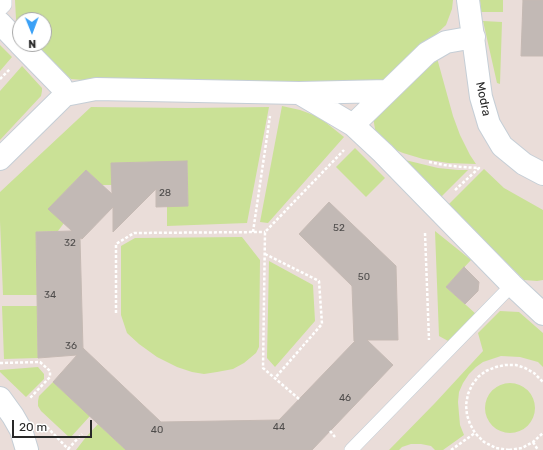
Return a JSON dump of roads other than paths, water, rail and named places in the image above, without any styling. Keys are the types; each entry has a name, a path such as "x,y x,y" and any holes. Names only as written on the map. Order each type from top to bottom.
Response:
{"street":[{"name":"Modra","path":"468,0 481,97 489,124 502,146 524,164 543,174"},
{"path":"0,23 12,36"},
{"path":"357,129 388,91 427,53 446,42 474,37"},
{"path":"28,52 61,86 66,95"},
{"path":"0,159 66,95 96,89 299,93 388,91"},
{"path":"299,93 357,129 383,153 512,285 543,314"},
{"path":"0,398 13,416 27,450"}],"lane":[{"path":"0,10 5,5 5,0"},
{"path":"351,450 512,285"}]}
